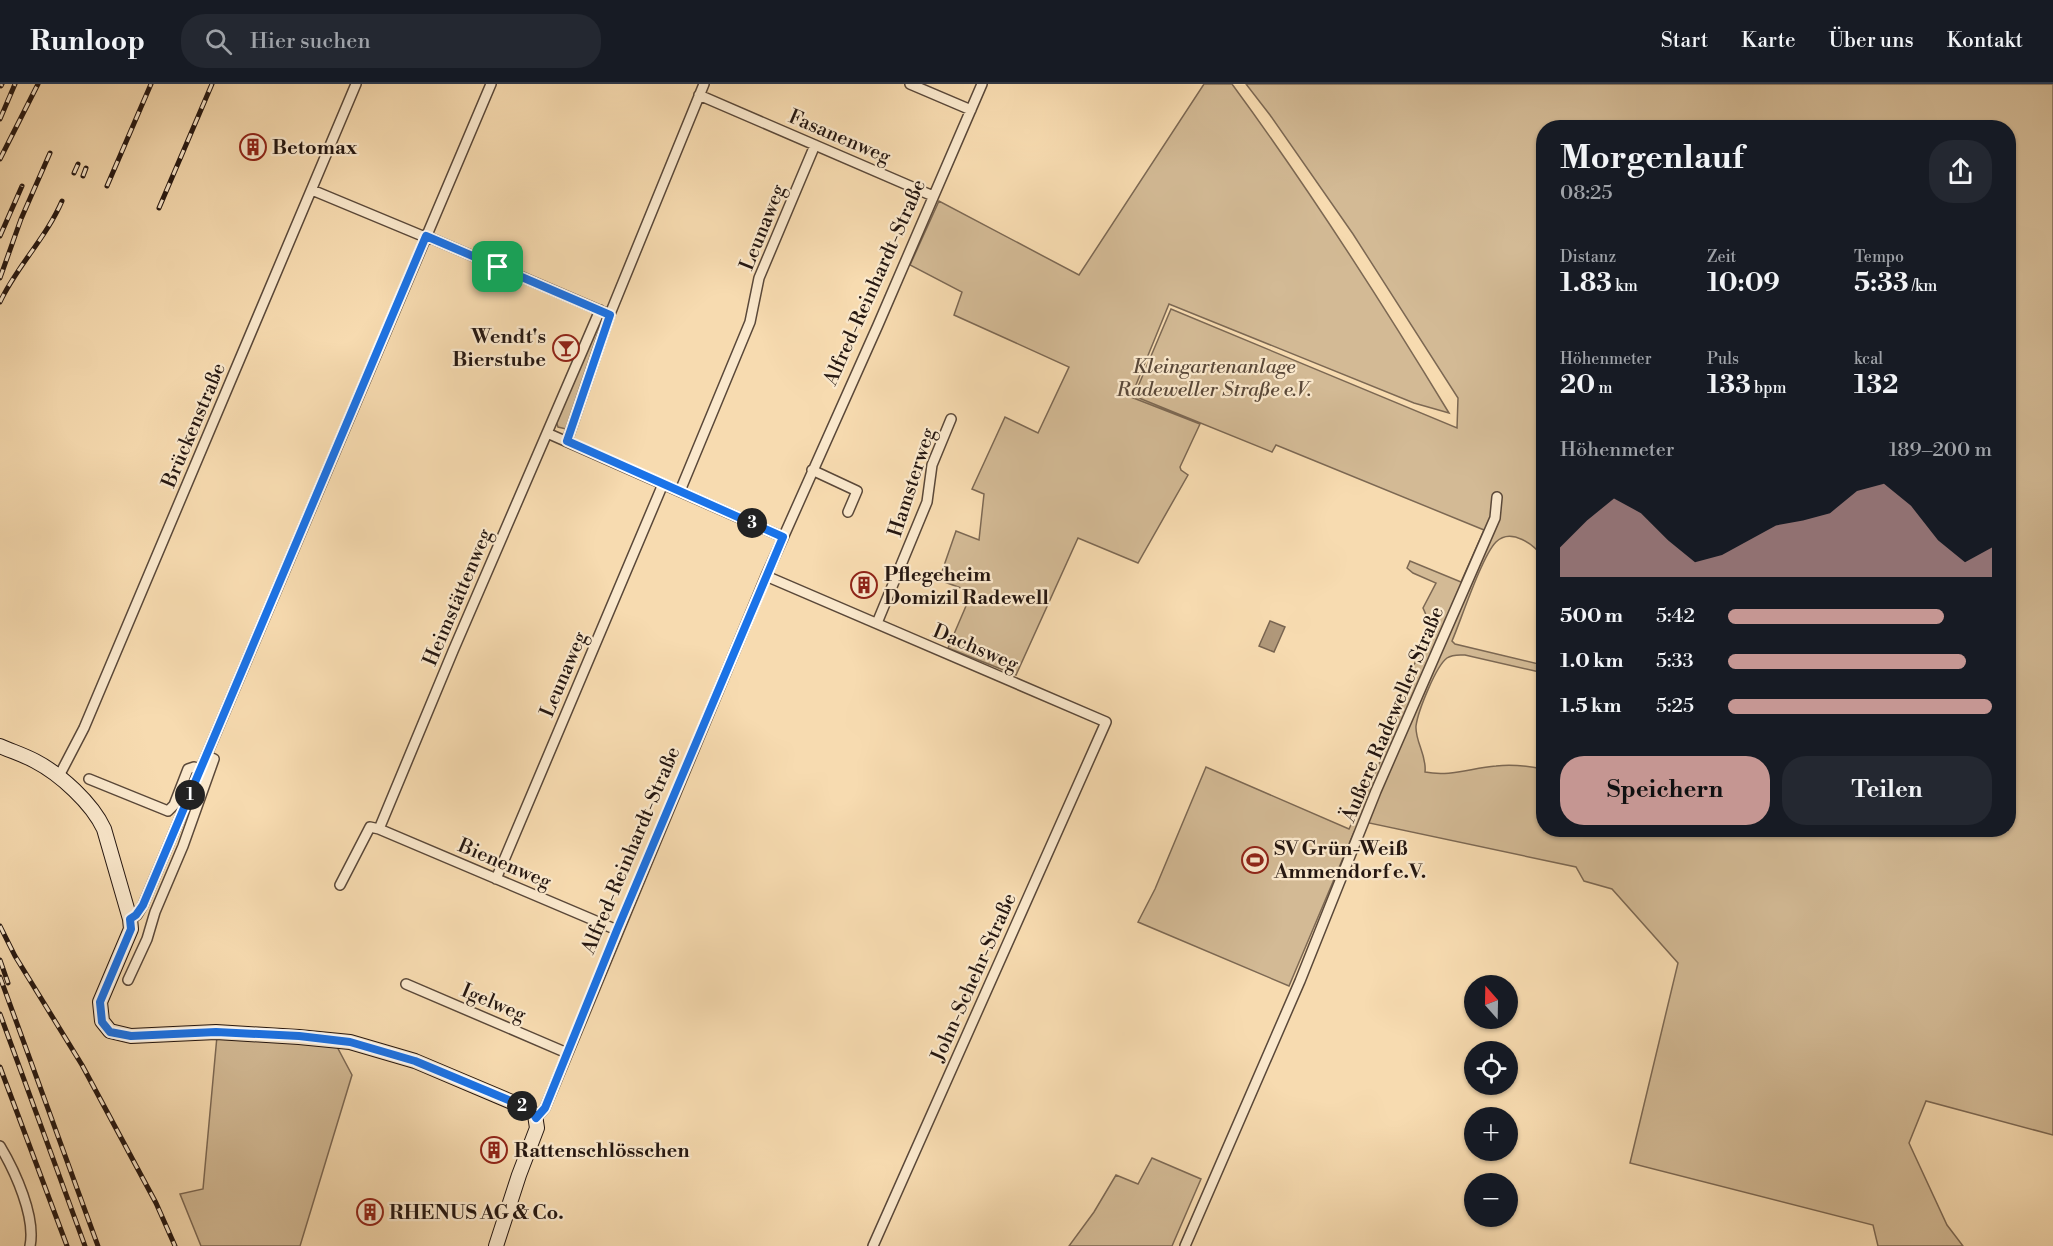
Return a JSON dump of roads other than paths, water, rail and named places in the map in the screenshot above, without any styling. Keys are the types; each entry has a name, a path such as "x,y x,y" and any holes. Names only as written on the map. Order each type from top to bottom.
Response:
{"street":[{"name":"Brückenstraße","path":"59,776 84,728 356,84"},
{"path":"130,919 143,905 490,84"},
{"path":"567,441 610,315 704,84"},
{"path":"910,84 971,110"},
{"name":"Alfred-Reinhardt-Straße","path":"496,1246 519,1174 537,1128 536,1118 545,1108 766,576 982,84"},
{"name":"Fasanenweg","path":"699,95 933,196"},
{"name":"Leunaweg","path":"680,491 750,322 759,278 815,146"},
{"path":"312,190 610,315"},
{"name":"Heimstättenweg","path":"340,885 370,827 379,830 600,310"},
{"name":"Hamsterweg","path":"877,623 927,502 932,465 951,419"},
{"path":"547,433 783,537"},
{"path":"812,470 857,491 848,512"},
{"name":"Leunaweg","path":"495,879 663,484"},
{"name":"Äußere Radeweller Straße","path":"1185,1246 1304,971 1376,791 1495,518 1497,497"},
{"name":"Dachsweg","path":"766,576 1106,722"},
{"name":"John-Schehr-Straße","path":"873,1246 1106,722"},
{"path":"0,746 35,761 59,776 98,815 104,829 131,929 100,1002 102,1022 110,1032 131,1036 216,1032 299,1036 350,1042 415,1061 518,1104 533,1113 536,1118"},
{"path":"128,980 147,939 155,912 183,846 214,759 207,756"},
{"path":"90,779 168,811 174,805 188,769 194,767 201,770"},
{"name":"Bienenweg","path":"379,830 617,930"},
{"name":"Igelweg","path":"406,984 567,1053"},
{"path":"0,1146 7,1157 30,1215 32,1227 30,1246"}],"railway":[{"path":"0,119 15,84"},
{"path":"0,159 38,84"},
{"path":"107,186 151,84"},
{"path":"159,208 212,84"},
{"path":"0,278 21,219 50,153"},
{"path":"74,173 78,164"},
{"path":"83,176 86,168"},
{"path":"0,236 22,186"},
{"path":"0,302 62,201"},
{"path":"0,926 15,956 82,1065 156,1203 175,1246"},
{"path":"0,960 8,983"},
{"path":"0,977 98,1246"},
{"path":"0,1014 85,1246"},
{"path":"0,1067 67,1246"}],"place":[{"name":"Betomax","path":"253,147"},
{"name":"Wendt's Bierstube","path":"566,348"},
{"name":"Pflegeheim Domizil Radewell","path":"864,585"},
{"name":"SV Grün-Weiß Ammendorf e.V.","path":"1255,860"},
{"name":"Rattenschlösschen","path":"494,1150"},
{"name":"RHENUS AG & Co.","path":"370,1212"}],"park label":[{"name":"Kleingartenanlage Radeweller Straße e.V.","path":"1214,378"}]}
